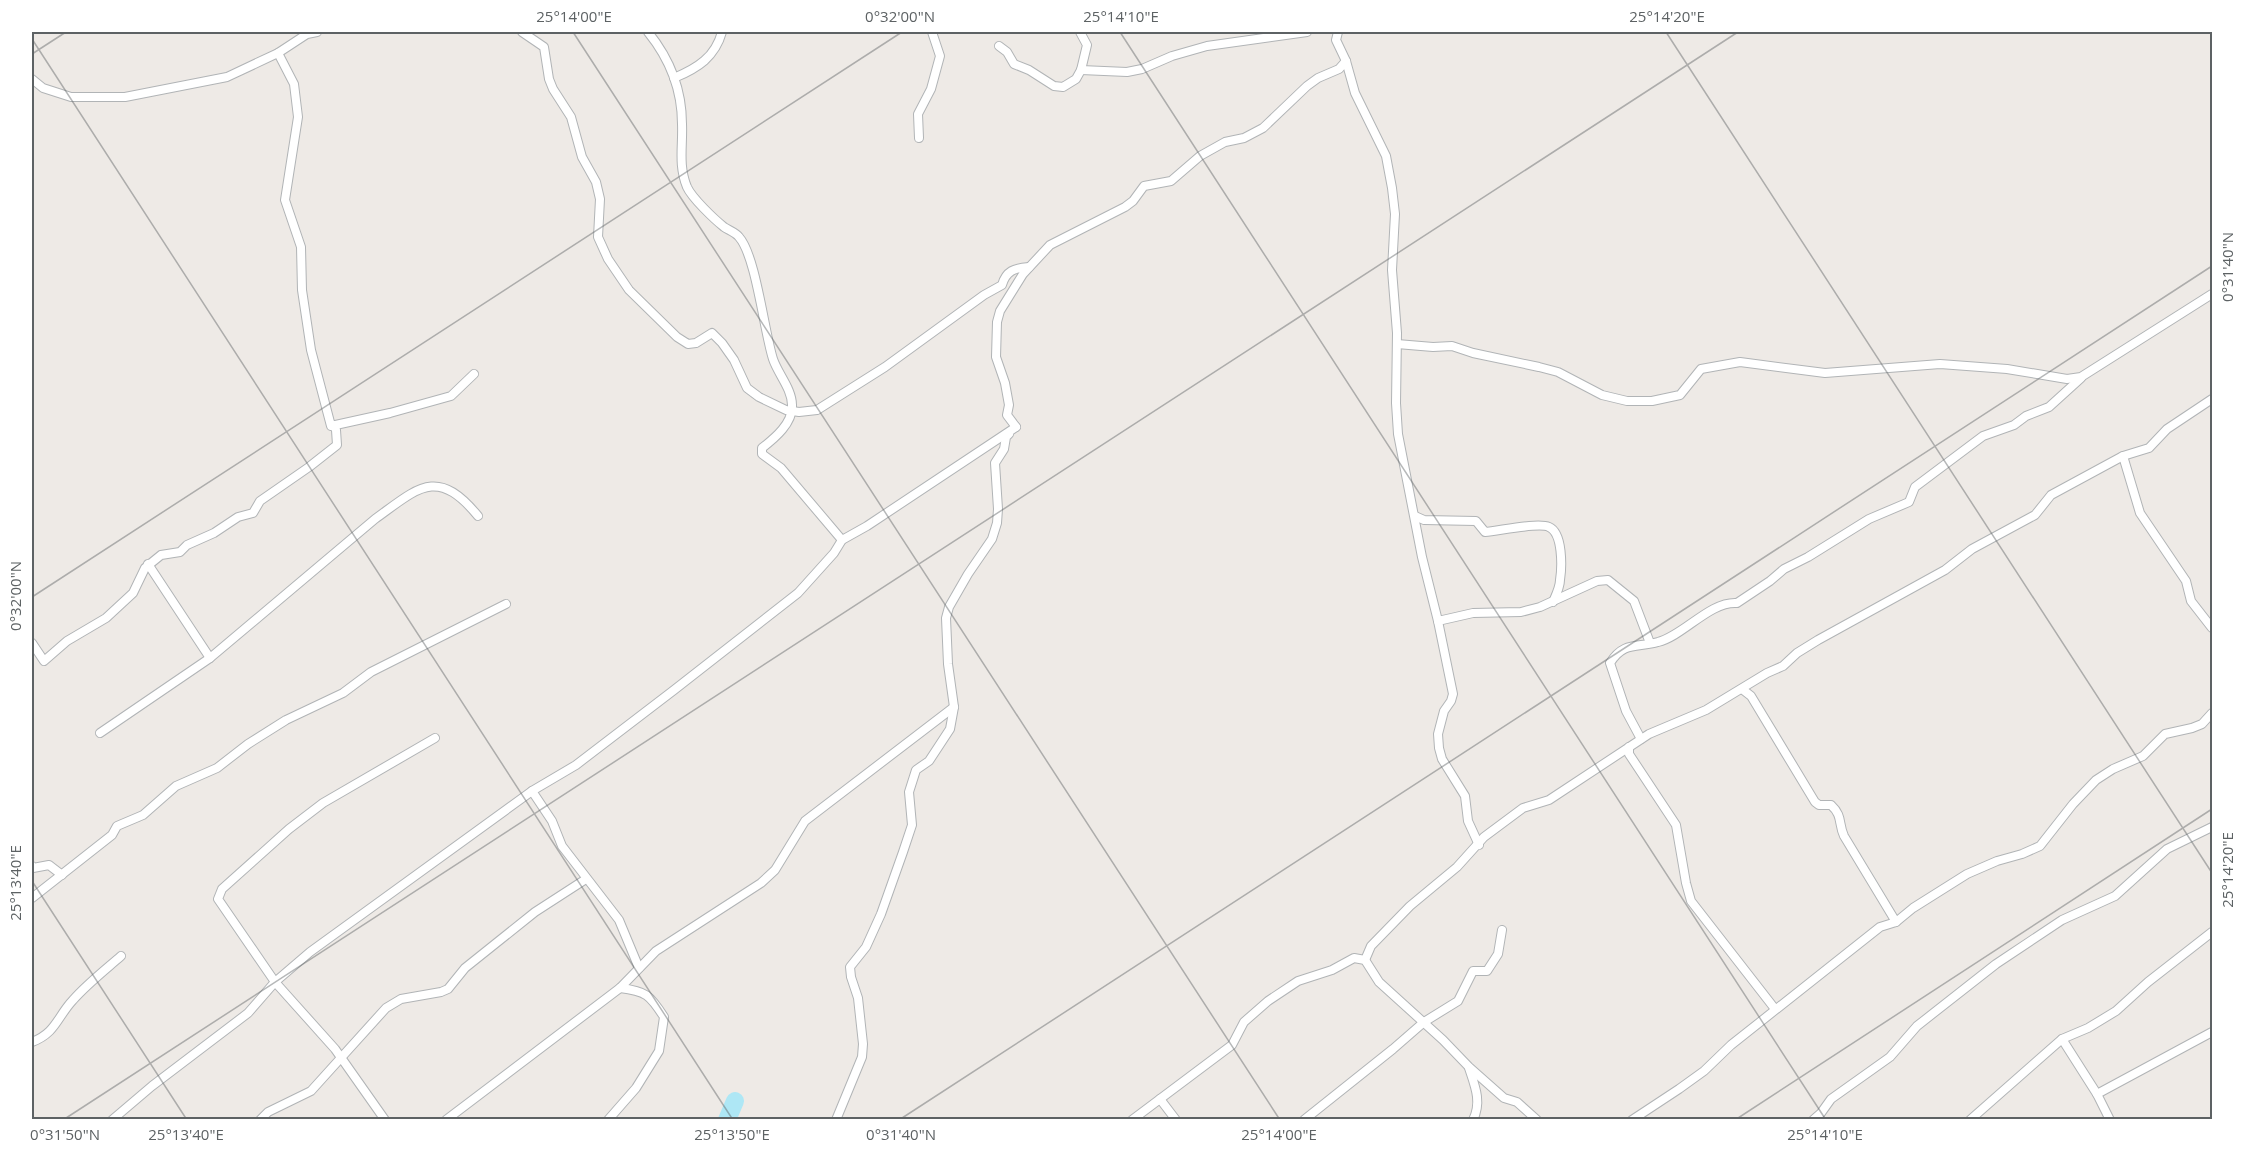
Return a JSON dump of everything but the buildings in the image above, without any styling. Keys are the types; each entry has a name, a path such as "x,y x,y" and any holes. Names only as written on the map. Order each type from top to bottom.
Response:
{"street":[{"path":"32,79 43,88 72,97 125,97 227,77 278,53 307,34 317,32"},
{"path":"522,32 544,47 553,90 571,117 582,157 596,182 600,200 598,237 608,259 629,290 677,337 688,344 696,343 711,333 722,343 734,360 747,388 759,397 792,411 817,410 885,367 984,295 1002,285 1004,276 1011,271 1029,267"},
{"path":"648,32 666,59 674,78 683,125 680,159 687,188 710,216 738,236 747,252 767,340 778,374 791,395 792,411 783,429 762,448 762,454 781,468 842,540"},
{"path":"674,78 690,72 709,58 714,53 722,32"},
{"path":"919,138 918,114 931,89 940,56 932,32"},
{"path":"999,46 1007,52 1014,64 1029,70 1054,86 1063,87 1076,79 1081,70 1087,45 1080,32"},
{"path":"1081,70 1127,72 1207,46 1307,32"},
{"path":"1338,32 1336,40 1346,61 1355,93 1386,156 1392,188 1395,214 1392,270 1397,344 1398,435 1405,477 1453,694 1444,711 1438,734 1439,748 1442,759 1465,796 1468,821 1479,845"},
{"path":"32,643 44,661 67,641 113,612 133,593 148,564 165,553 180,552 187,545 238,517 253,513 260,501 337,445 336,430 333,425 331,426 311,350 302,290 302,247 285,200 298,117 294,84 278,53"},
{"path":"1016,427 1007,415 1009,405 1005,382 996,357 997,322 1000,311 1029,267 1050,245 1125,207 1133,201 1144,186 1171,181 1200,156 1225,142 1244,138 1263,129 1307,86 1338,69 1346,61"},
{"path":"1641,739 1626,711 1610,663 1621,650 1631,645 1660,642 1713,610 1733,602 1737,603 1784,569 1808,557 1869,519 1909,502 1916,486 1983,436 2014,425 2026,416 2049,407 2081,377 2212,294"},
{"path":"1397,344 1452,346 1473,353 1539,367 1558,372 1602,395 1627,401 1672,398 1680,395 1701,369 1740,362 1825,373 1940,364 2007,369 2067,379 2081,377"},
{"path":"333,425 390,413 451,396 474,374"},
{"path":"1365,960 1371,946 1410,906 1457,867 1484,837 1523,808 1556,796 1649,734 1706,710 1767,673 1783,666 1818,639 1945,570 1972,549 2035,515 2051,495 2123,456 2149,448 2167,429 2212,399"},
{"path":"112,1119 248,1013 275,982 310,952 532,791 576,765 798,593 834,553 842,540 867,526 1016,427"},
{"path":"836,1119 862,1058 862,1030 858,998 850,967 866,947 881,914 903,852 912,825 909,792 916,770 929,761 950,729 954,707 948,664 946,618 949,607 968,574 992,539 998,509 995,463 1004,449 1006,437 1016,427"},
{"path":"2123,456 2140,513 2186,581 2191,601 2212,628"},
{"path":"100,733 210,658 375,519 402,500 427,486 442,486 464,499 478,516"},
{"path":"1415,516 1424,520 1476,521 1485,532 1529,526 1548,526 1554,531 1559,542 1561,557 1560,582 1553,602"},
{"path":"148,564 210,658"},
{"path":"1438,621 1473,613 1521,612 1553,602 1597,581 1608,580 1634,601 1650,643"},
{"path":"32,898 112,835 117,826 143,815 183,782 217,768 248,744 286,720 343,693 371,672 506,604"},
{"path":"1743,689 1751,696 1815,802 1820,806 1831,805 1840,815 1840,826 1844,836 1896,922"},
{"path":"446,1119 620,988 656,951 761,883 775,870 804,821 954,707"},
{"path":"1632,1119 1704,1071 1731,1045 1874,931 1896,922 1922,902 1967,874 2040,846 2073,804 2096,780 2113,769 2143,756 2165,734 2202,724 2212,713"},
{"path":"385,1119 342,1057 275,982 218,899 219,893 288,829 323,803 435,738"},
{"path":"1629,747 1629,754 1676,825 1691,901 1775,1009"},
{"path":"532,791 552,821 562,846 619,920 639,968"},
{"path":"1813,1119 1821,1113 1831,1099 1890,1057 1917,1026 1996,964 2062,920 2115,896 2167,849 2212,827"},
{"path":"32,866 33,868 49,865 62,875"},
{"path":"260,1119 268,1112 312,1091 386,1008 400,999 448,989 465,968 535,912 586,879"},
{"path":"1304,1119 1424,1022 1458,1001 1473,971 1487,971 1498,954 1502,930"},
{"path":"1970,1119 2062,1040 2116,1011 2148,982 2212,932"},
{"path":"32,1042 47,1035 55,1027 73,999 121,956"},
{"path":"1132,1119 1232,1045 1250,1015 1288,987 1311,976 1332,970 1354,958 1365,960 1379,982 1504,1098 1517,1102 1537,1119"},
{"path":"608,1119 636,1088 659,1050 664,1017 651,996 638,990 620,988"},
{"path":"2097,1094 2212,1032"},
{"path":"2062,1040 2097,1094 2110,1119"},
{"path":"1469,1067 1477,1093 1478,1110 1473,1119"},
{"path":"1160,1099 1176,1119"}],"waterway":[{"path":"727,1120 735,1101"}]}
